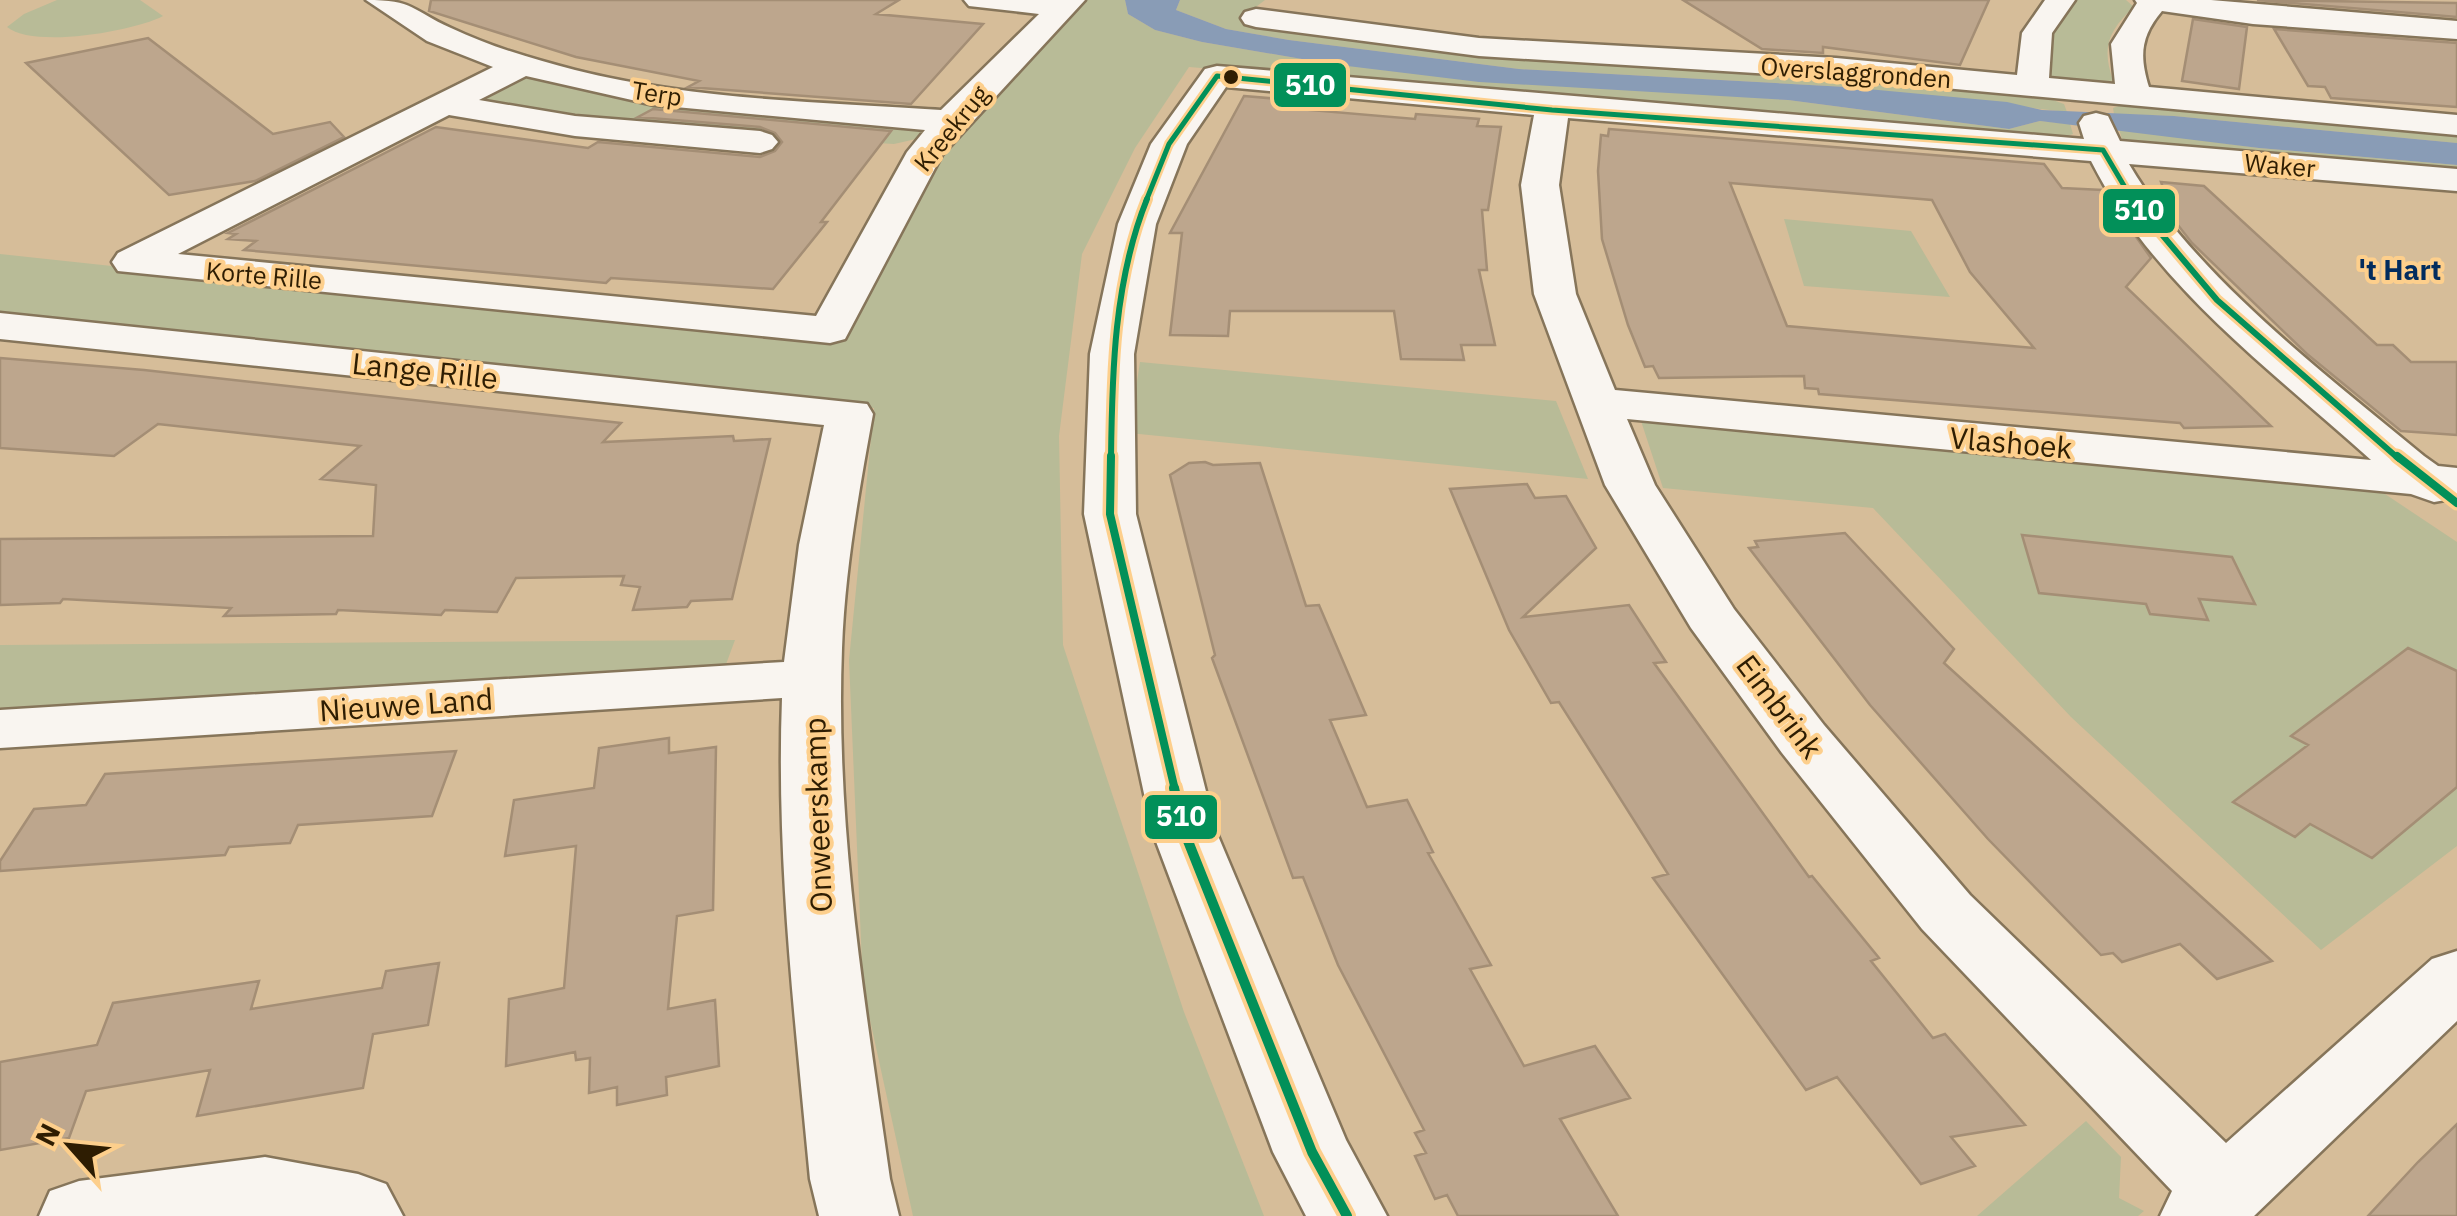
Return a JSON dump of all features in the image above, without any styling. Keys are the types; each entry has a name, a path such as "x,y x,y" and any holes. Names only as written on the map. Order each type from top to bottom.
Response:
{"street":[{"name":"Terp","path":"381,0 408,20 452,41 521,66 683,98 950,121"},
{"path":"979,0 1066,4"},
{"path":"2032,87 2037,33 2060,0"},
{"path":"2135,96 2123,56 2124,41 2152,0 2252,15 2457,30"},
{"name":"Kreekrug","path":"830,330 925,152 950,121 1066,4"},
{"name":"Overslaggronden","path":"1269,9 1479,47 1836,68 2032,87 2095,121 2135,96 2457,125"},
{"name":"Korte Rille","path":"521,66 132,262 830,330"},
{"path":"1347,1216 1312,1152 1184,831 1110,514 1112,354 1137,224 1169,144 1216,76 1552,110 2095,121 2136,208 2217,300 2446,489"},
{"name":"Terp","path":"441,104 575,126 796,144"},
{"name":"Eimbrink","path":"1552,110 1540,184 1556,294 1640,501 1711,616 1803,739 1946,912 2212,1204"},
{"name":"Waker","path":"2095,121 2457,180"},
{"path":"833,147 925,152"},
{"name":"Lange Rille","path":"0,326 850,414"},
{"name":"Vlashoek","path":"1598,402 2446,489"},
{"name":"Onweerskamp","path":"850,414 828,524 812,678 817,894 850,1179 858,1216"},
{"name":"Nieuwe Land","path":"0,729 812,678"},
{"path":"2212,1204 2457,978"},
{"path":"79,1216 265,1191 358,1208 363,1216"}],"green space":[{"path":"57,0 140,0 163,16 108,32 61,37 39,37 7,27 24,14"},
{"path":"1085,0 1125,0 1128,14 1155,30 1331,64 1788,100 2009,129 2040,121 2070,124 2073,134 2059,139 1189,67 1135,148 1082,254 1059,436 1063,645 1184,1012 1264,1216 913,1216 863,988 849,660 874,408 0,320 0,254 830,343 944,127 1048,27"},
{"path":"1180,0 1265,0 1240,19 1257,23 2036,94 2064,104 2067,112 1846,87 1519,69 1289,40 1226,29 1176,10"},
{"path":"2064,0 2126,0 2134,7 2118,23 2110,40 2108,58 2113,80 2087,87 2042,77 2041,48"},
{"path":"525,74 923,126 925,130 916,139 894,144 789,137 480,104 469,94"},
{"path":"2124,104 2457,129 2457,143 2174,116 2114,114 2113,108"},
{"path":"2119,129 2259,148 2457,165 2457,176 2133,146 2122,139"},
{"path":"1784,219 1911,231 1950,297 1804,286"},
{"path":"1140,362 1556,401 1588,479 1129,433"},
{"path":"1641,421 2382,492 2457,542 2457,846 2321,950 2071,717 1873,508 1663,488"},
{"path":"735,640 725,667 0,711 0,645"},
{"path":"2086,1121 2121,1157 2119,1198 2144,1211 2138,1216 1977,1216"}],"water":[{"path":"1125,0 1180,0 1176,10 1226,29 1519,69 1846,87 2007,102 2042,110 2174,116 2457,143 2457,165 2259,148 2040,121 2009,129 1788,100 1479,82 1331,64 1155,30 1128,14"}],"building":[{"path":"431,0 899,0 876,14 983,24 911,104 688,87 699,81 576,57 429,11"},
{"path":"1683,0 1989,0 1960,65 1823,47 1823,53 1762,49"},
{"path":"2257,0 2457,3 2457,17"},
{"path":"2193,19 2247,27 2239,89 2182,81"},
{"path":"2274,29 2457,43 2457,107 2331,98 2325,87 2308,86"},
{"path":"148,38 273,134 330,122 344,137 255,181 169,195 26,63"},
{"path":"1244,96 1303,101 1298,109 1415,119 1416,114 1479,119 1477,126 1501,127 1488,210 1482,210 1487,270 1479,270 1495,345 1461,345 1464,360 1401,359 1394,311 1230,311 1228,336 1170,335 1182,233 1170,233"},
{"path":"653,109 891,131 821,222 827,222 773,289 611,278 606,283 244,250 256,241 228,239 236,234 228,233 436,127 588,148 598,142 760,157 775,151 782,142 775,133 760,127 638,117"},
{"path":"1609,129 2044,164 2062,188 2103,190 2151,258 2126,287 2271,426 2184,428 2180,423 1819,394 1818,389 1805,388 1804,376 1659,378 1653,366 1645,367 1602,239 1598,171 1601,135 1608,136","holes":["1730,183 1932,200 1970,272 2034,348 1787,326"]},
{"path":"2161,182 2204,186 2377,345 2393,345 2411,362 2457,362 2457,435 2401,431 2307,354 2192,243 2152,192 2165,193"},
{"path":"0,358 144,370 621,423 603,442 733,436 734,441 770,439 732,599 633,610 640,587 621,585 624,576 516,578 497,612 445,610 441,615 338,610 336,614 224,616 231,608 63,599 60,603 0,605 0,539 373,536 376,485 321,479 360,446 158,424 114,456 0,448"},
{"path":"1189,463 1260,463 1306,606 1319,605 1366,715 1330,720 1367,807 1407,800 1433,852 1428,853 1491,965 1470,969 1524,1066 1595,1046 1630,1098 1560,1119 1618,1216 1458,1216 1447,1195 1435,1199 1415,1156 1426,1153 1415,1133 1424,1130 1338,965 1303,877 1293,878 1212,658 1215,655 1170,475"},
{"path":"1527,484 1535,498 1566,496 1596,548 1523,617 1629,605 1666,662 1654,663 1809,877 1879,958 1871,961 1933,1038 1945,1034 2025,1125 1951,1137 1975,1166 1921,1184 1837,1077 1806,1090 1653,878 1668,874 1559,702 1551,703 1509,630 1450,489"},
{"path":"1845,533 1954,649 1944,663 2272,961 2217,979 2180,944 2122,962 2113,953 2101,955 1988,839 1870,705 1749,548 1758,547 1755,541"},
{"path":"2022,535 2232,557 2255,604 2199,599 2208,620 2150,614 2146,604 2039,593"},
{"path":"2408,648 2457,671 2457,787 2372,858 2310,824 2295,837 2233,802 2308,745 2291,736"},
{"path":"669,738 669,753 716,747 713,910 677,916 668,1009 715,1000 719,1066 666,1077 667,1095 617,1105 617,1087 589,1093 590,1058 576,1060 575,1052 506,1066 509,999 564,988 576,846 505,856 514,800 594,788 599,748"},
{"path":"456,751 432,816 298,825 290,843 229,847 225,855 0,871 0,861 34,809 86,805 105,774"},
{"path":"439,963 428,1025 373,1034 363,1088 197,1116 210,1070 86,1091 69,1138 0,1150 0,1062 97,1045 113,1003 259,981 251,1009 382,988 386,971"},
{"path":"2457,1124 2457,1216 2368,1216 2418,1162"}],"transit line":[{"name":"510","path":"1347,1216 1312,1152 1184,831 1110,514 1112,354 1137,224 1169,144 1217,76 1552,110 2103,150 2137,208 2217,300 2425,481 2457,503"}],"district":[{"name":"'t Hart","path":"2400,269"}]}
